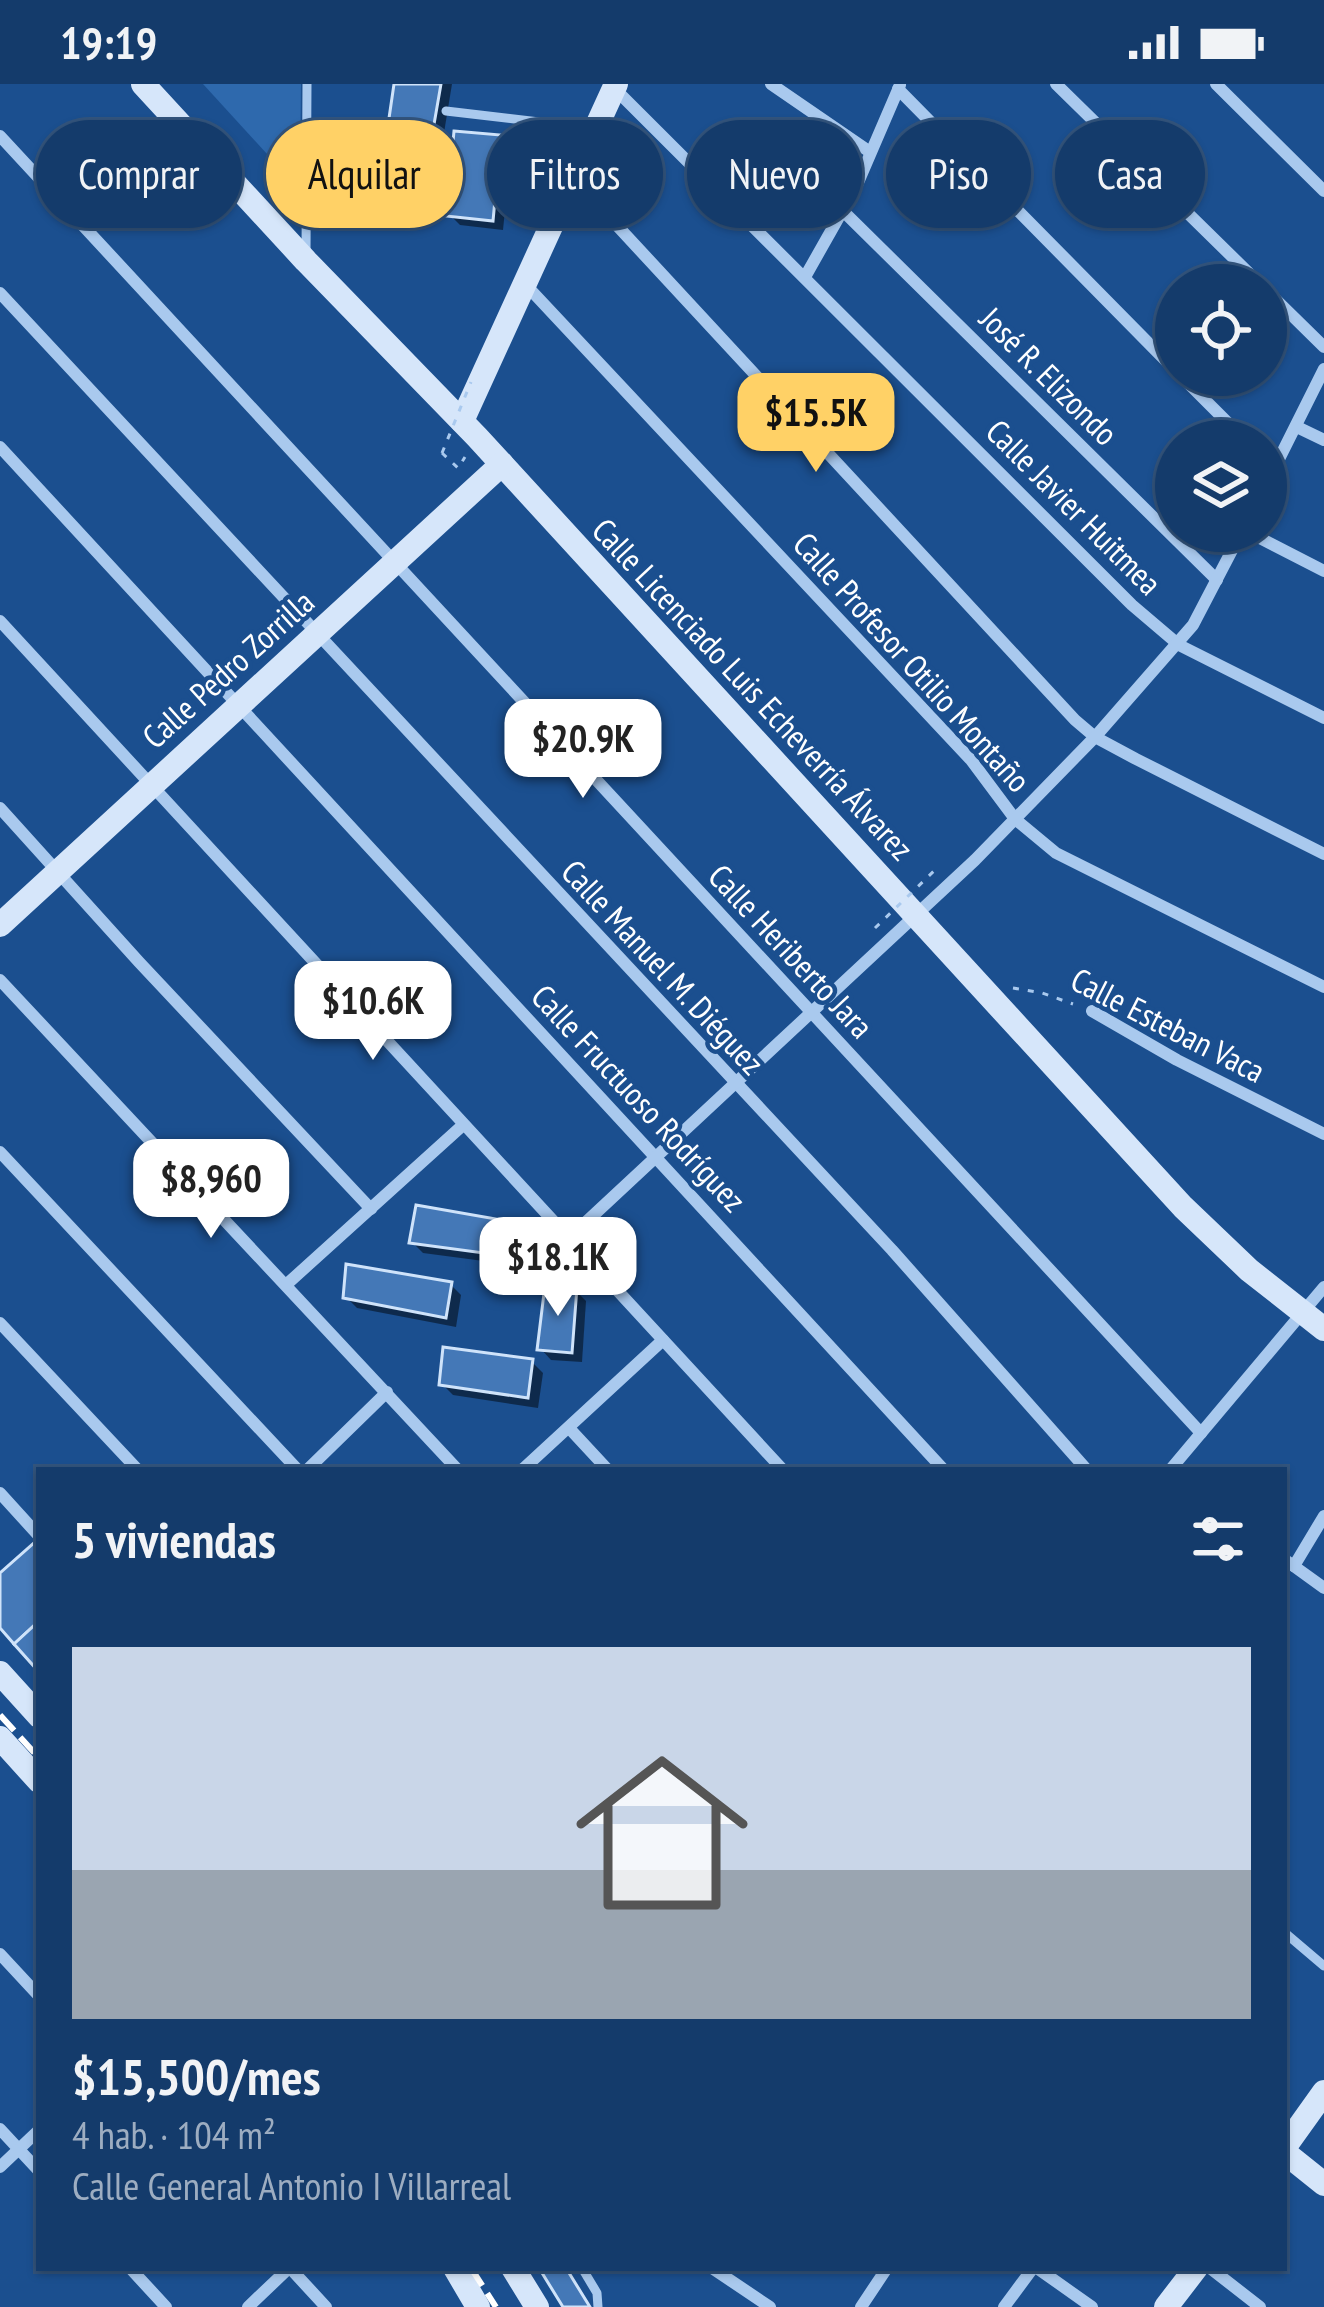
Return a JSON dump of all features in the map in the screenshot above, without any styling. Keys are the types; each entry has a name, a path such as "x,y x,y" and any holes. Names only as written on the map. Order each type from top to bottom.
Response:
{"street":[{"name":"Calle Licenciado Luis Echeverría Álvarez","path":"142,84 502,464 1183,1207 1249,1270 1324,1329"},
{"path":"771,84 869,152"},
{"path":"1056,84 1239,264"},
{"path":"1216,84 1324,191"},
{"path":"599,120 615,86"},
{"name":"Calle Javier Huitmea","path":"615,86 1132,605 1179,645 1324,718"},
{"path":"862,168 899,87 1155,349"},
{"name":"Calle Heriberto Jara","path":"0,136 1201,1433"},
{"path":"462,421 550,228"},
{"path":"620,228 1095,737 1324,854"},
{"path":"805,277 833,228"},
{"name":"José R. Elizondo","path":"860,228 1217,580"},
{"name":"Calle Profesor Otilio Montaño","path":"525,284 971,760 1016,819 1056,853 1324,986"},
{"name":"Calle Manuel M. Diéguez","path":"0,293 892,1250 1084,1467"},
{"path":"1287,311 1324,347"},
{"path":"1287,441 1324,369"},
{"path":"1201,396 1225,420"},
{"path":"1297,427 1324,440"},
{"name":"Calle Fructuoso Rodríguez","path":"0,447 941,1467"},
{"name":"Calle Pedro Zorrilla","path":"0,925 502,464"},
{"path":"570,1237 1016,819 1179,645 1232,552"},
{"path":"1286,552 1324,571"},
{"path":"0,622 780,1467"},
{"path":"0,808 371,1209"},
{"path":"0,980 455,1467"},
{"name":"Calle Esteban Vaca","path":"1092,1011 1177,1060 1324,1133"},
{"path":"287,1284 463,1125"},
{"path":"0,1152 295,1467"},
{"path":"1173,1467 1324,1287"},
{"path":"0,1323 135,1467"},
{"path":"525,1467 663,1340"},
{"path":"310,1467 387,1392"},
{"path":"569,1428 605,1467"},
{"path":"0,1493 36,1533"},
{"path":"1324,1516 1289,1563 1324,1588"},
{"path":"0,1673 36,1713"},
{"path":"0,1738 36,1778"},
{"path":"0,1954 36,1993"},
{"path":"1287,2146 1324,2092"},
{"path":"0,2129 36,2167"},
{"path":"0,2167 36,2133"},
{"path":"1287,2153 1324,2184"},
{"path":"133,2271 166,2307"},
{"path":"248,2307 286,2271"},
{"path":"292,2271 326,2307"},
{"path":"457,2271 478,2307"},
{"path":"722,2271 770,2307"},
{"path":"861,2307 885,2271"},
{"path":"1004,2307 1033,2271"},
{"path":"1039,2271 1093,2307"},
{"path":"1166,2307 1194,2271"},
{"path":"1214,2271 1260,2307"}],"lane":[{"path":"306,261 307,84"},
{"path":"446,111 520,120"},
{"path":"1287,1934 1324,1966"},
{"path":"584,2271 597,2293 598,2307"}],"path":[{"path":"458,468 442,453 472,382"},
{"path":"875,928 935,870"},
{"name":"Calle Esteban Vaca","path":"982,984 1042,993 1092,1011"}],"shaded area":[{"path":"203,84 301,84 301,120 266,120 266,153 242,127 242,120 236,120"}],"building":[{"path":"394,84 441,84 435,120 389,120"},
{"path":"463,132 487,134 487,220 463,218"},
{"path":"416,1205 530,1225 528,1259 409,1243"},
{"path":"346,1264 452,1282 446,1318 343,1298"},
{"path":"545,1285 577,1287 572,1353 537,1350"},
{"path":"443,1347 533,1359 528,1398 439,1385"},
{"path":"36,1545 36,1624 14,1644 0,1628 0,1573"},
{"path":"36,1624 36,1669 14,1644"},
{"path":"541,2271 568,2271 590,2307 563,2307"}],"railway":[{"path":"0,1715 36,1755"},
{"path":"473,2271 496,2307"}]}
